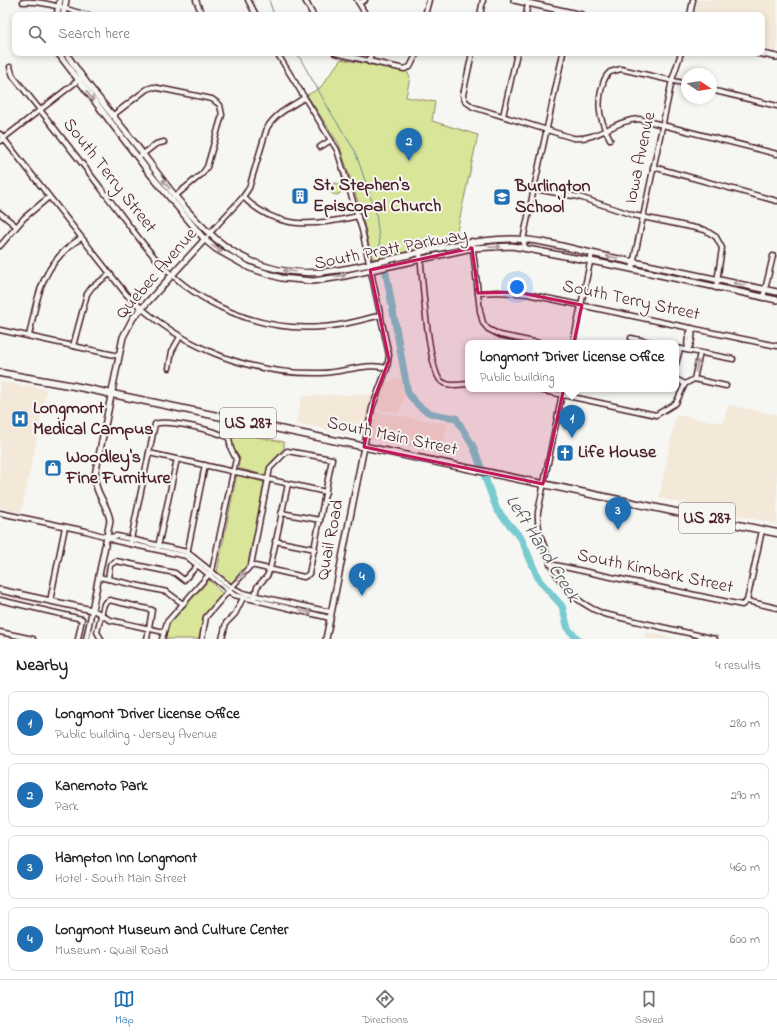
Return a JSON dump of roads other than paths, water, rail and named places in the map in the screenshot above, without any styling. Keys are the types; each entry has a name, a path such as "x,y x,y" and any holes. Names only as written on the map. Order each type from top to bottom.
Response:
{"main road":[{"name":"South Main Street","path":"0,373 111,394 777,533"}],"street":[{"path":"57,12 60,0"},
{"path":"64,12 66,0"},
{"path":"196,0 201,12"},
{"path":"248,0 254,12"},
{"path":"305,0 311,12"},
{"path":"364,12 358,2 365,0"},
{"path":"426,12 429,0"},
{"path":"481,12 483,0"},
{"path":"514,0 563,12"},
{"path":"691,12 693,0"},
{"path":"23,2 58,7 64,12"},
{"path":"526,12 528,3"},
{"path":"765,55 777,57"},
{"name":"South Pratt Parkway","path":"60,56 108,120 205,240 216,249 250,268 281,278 313,281 472,248 512,246 591,260 777,300"},
{"name":"South Pratt Parkway","path":"68,56 176,196 209,234 237,255 252,262 277,270 320,272 420,254 472,241 523,240 777,292"},
{"path":"279,56 331,140 344,170 358,216 381,315 389,355 387,368 374,399 364,447"},
{"path":"346,56 401,68 410,67 416,56"},
{"path":"369,62 370,56"},
{"path":"471,56 463,90 464,101 473,107 547,130 579,138 606,130 630,120 639,119 777,154"},
{"path":"503,116 516,56"},
{"path":"525,248 523,240 562,56"},
{"name":"Iowa Avenue","path":"632,269 662,124 672,80 680,56"},
{"name":"South Terry Street","path":"10,67 13,76 147,248 172,275 191,290 224,310 272,325 322,327 381,315"},
{"path":"610,139 600,118 599,101 604,80 610,72 621,69 681,82"},
{"path":"2,140 83,76"},
{"path":"108,120 147,89 153,87 212,99 220,105 222,115 207,167 202,174 172,201"},
{"path":"717,91 777,106"},
{"name":"Quebec Avenue","path":"86,639 107,537 109,514 95,482 111,394 127,327 141,309 244,197 252,179 267,128 280,113 304,98"},
{"path":"0,134 2,140 110,274 141,309 180,338 206,351 229,360 263,369 302,374 346,371 371,365 387,368"},
{"path":"320,147 331,140"},
{"path":"138,158 156,144 164,142"},
{"path":"653,167 777,201"},
{"path":"535,189 579,197 643,217 698,228 716,237 720,242 722,253 716,280 716,288"},
{"path":"0,246 16,226 49,197"},
{"path":"244,197 265,213 294,223 313,224 358,216"},
{"path":"0,213 16,226"},
{"path":"29,336 44,278 57,258 81,238"},
{"path":"472,241 481,317 488,329 500,335 524,340"},
{"path":"574,340 592,253"},
{"path":"420,254 429,343 436,374 441,381 447,384 465,384"},
{"path":"763,298 773,256"},
{"path":"73,346 87,294 92,287 110,274"},
{"name":"South Terry Street","path":"478,293 521,293 777,346"},
{"path":"688,349 687,345 689,334 692,328"},
{"path":"0,330 119,356"},
{"path":"170,368 172,352 180,338"},
{"name":"South Terry Street","path":"631,338 640,340"},
{"name":"South Terry Street","path":"679,348 733,359"},
{"path":"694,380 700,353"},
{"path":"549,392 656,415 676,403 684,384 694,380 726,386"},
{"path":"679,381 684,384"},
{"path":"562,392 543,484 537,525 553,571 570,593 591,609 604,614 715,639"},
{"path":"131,542 155,424 161,422 188,427 222,434 229,438 231,450 236,459 212,571 167,622 162,639"},
{"name":"Quail Road","path":"326,639 364,447"},
{"path":"202,639 206,617 251,565 270,468 287,451 332,459 309,574 306,576 251,565"},
{"path":"149,453 234,470 268,480 326,492"},
{"path":"158,547 177,459"},
{"path":"187,554 204,465"},
{"path":"254,599 257,587 267,576 270,569 288,484"},
{"path":"0,513 107,537 116,541 131,542 187,554 212,571 231,587 254,599 286,608 331,615"},
{"path":"281,513 320,520"},
{"path":"50,600 65,527"},
{"path":"747,601 762,530"},
{"path":"275,541 315,549"},
{"path":"187,554 197,566 228,592 242,598 288,603 331,615"},
{"path":"108,579 110,565 116,561 175,573 184,580 197,566"},
{"name":"South Kimbark Street","path":"550,564 742,605 747,601 777,608"},
{"path":"99,577 167,592 183,604"},
{"path":"0,590 92,610 102,613 106,619 164,632"},
{"path":"222,639 226,623 235,614 242,598"},
{"path":"0,600 82,619 78,639"},
{"path":"101,639 97,632 104,604 109,600 152,610 147,639"},
{"path":"286,608 288,603"},
{"path":"0,632 33,639"}],"waterway":[{"path":"269,0 273,12"},
{"path":"299,56 355,151 376,213 381,255"},
{"name":"Left Hand Creek","path":"386,273 408,393 423,410 440,416 456,418 474,448 497,510 521,538 539,580 562,606 568,629 578,639"}],"place":[{"name":"Kanemoto Park","path":"409,161"},
{"name":"St. Stephen's Episcopal Church","path":"300,196"},
{"name":"Burlington School","path":"502,197"},
{"name":"Longmont Medical Campus","path":"20,419"},
{"name":"Longmont Driver License Office","path":"572,438"},
{"name":"Life House","path":"565,453"},
{"name":"Woodley's Fine Furniture","path":"53,468"},
{"name":"Hampton Inn Longmont","path":"618,530"},
{"name":"Longmont Museum and Culture Center","path":"362,596"}]}
